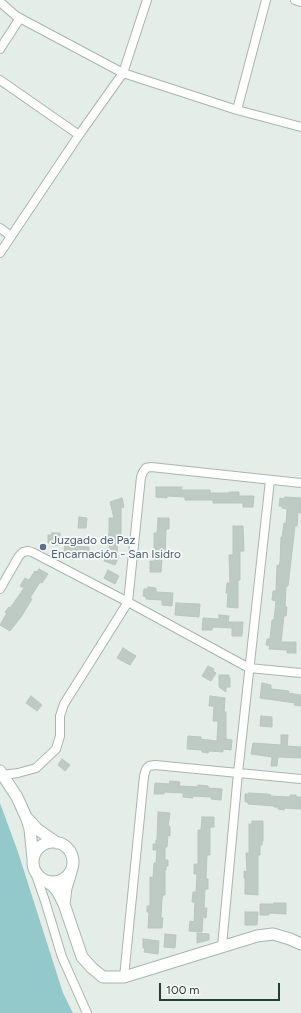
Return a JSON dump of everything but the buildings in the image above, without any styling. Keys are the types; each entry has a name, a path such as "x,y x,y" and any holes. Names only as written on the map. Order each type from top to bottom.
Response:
{"main road":[{"path":"1,773 17,797 27,819 30,829 33,866 35,872 53,886 58,892 64,904 82,957 104,978 124,978 257,936 273,934 301,944"},
{"path":"27,819 37,829 57,843"},
{"path":"33,859 39,848 44,844 51,842 63,845 70,853 72,859 71,870 66,888 64,904"},
{"path":"46,881 56,882 65,878 71,870"}],"street":[{"path":"0,253 79,135 123,73 147,0"},
{"path":"237,110 266,0"},
{"path":"295,0 301,2"},
{"path":"0,2 16,16 123,73 237,110 301,127"},
{"path":"0,49 20,18"},
{"path":"0,80 79,135"},
{"path":"0,228 11,236"},
{"path":"1,773 18,774 36,768 56,749 60,736 60,716 64,704 128,602 141,477 142,472 146,468 151,467 301,483"},
{"path":"222,946 238,773 270,480"},
{"path":"0,590 19,556 23,552 32,552 249,668 301,673"},
{"path":"124,978 144,776 149,766 155,765 301,779"},
{"path":"35,872 46,901 62,957 87,1013"}],"water":[{"path":"0,803 18,852 63,993 73,1013 0,1013"}],"place":[{"name":"Juzgado de Paz Encarnación - San Isidro","path":"43,547"}]}
